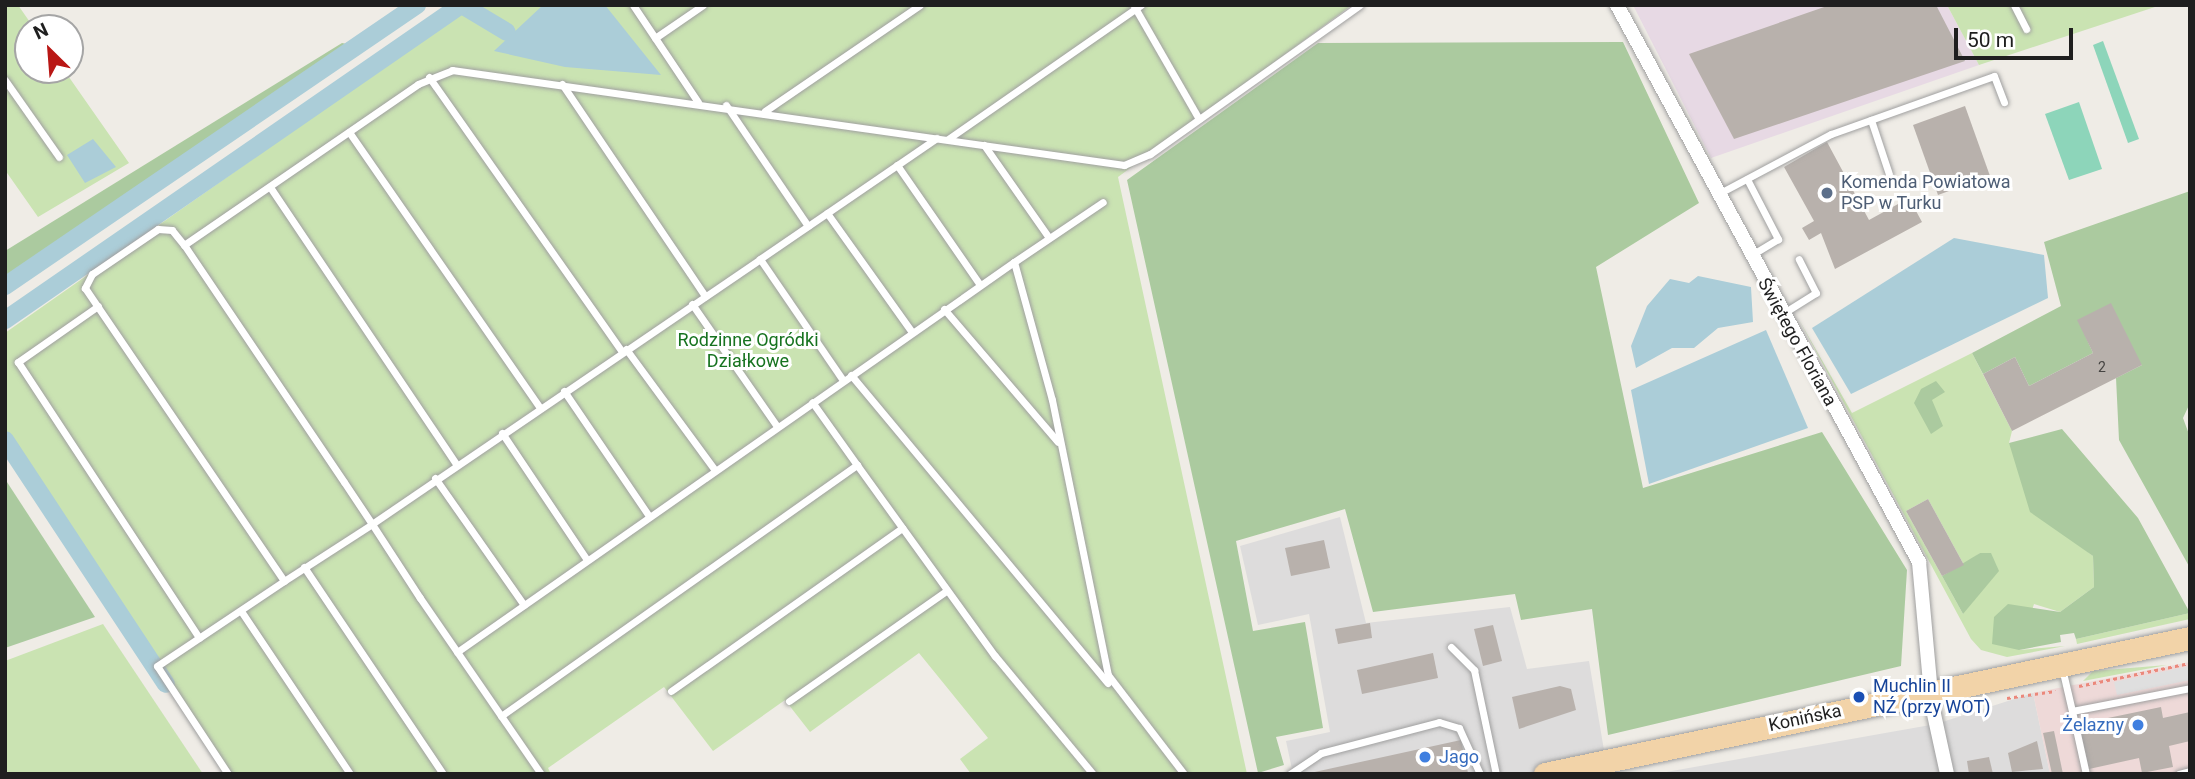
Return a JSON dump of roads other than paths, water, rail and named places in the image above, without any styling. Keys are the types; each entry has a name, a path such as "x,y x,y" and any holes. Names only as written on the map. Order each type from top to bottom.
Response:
{"main road":[{"name":"Konińska","path":"1545,774 2190,638"}],"street":[{"name":"Świętego Floriana","path":"1617,5 1781,314 1919,562 1932,692 1947,774"}],"lane":[{"path":"633,5 698,102"},
{"path":"655,38 703,5"},
{"path":"765,111 920,5"},
{"path":"184,245 429,77 452,70 726,105 1124,165 1199,119 1360,5"},
{"path":"2014,5 2026,29"},
{"path":"948,139 1137,6 1199,119"},
{"path":"1718,195 1871,120 1994,76 2004,102"},
{"path":"429,77 624,350 713,469"},
{"path":"5,80 59,157"},
{"path":"562,84 705,296"},
{"path":"726,105 808,226"},
{"path":"1871,120 1889,174"},
{"path":"349,132 540,408"},
{"path":"228,774 157,666 372,524 435,478 937,138"},
{"path":"984,145 1049,238"},
{"path":"897,165 980,285"},
{"path":"1747,179 1778,239 1750,255"},
{"path":"270,187 456,464"},
{"path":"457,652 776,425 1103,202"},
{"path":"827,213 912,332"},
{"path":"284,581 85,288 92,274 158,229 172,230 184,245 541,774"},
{"path":"760,259 843,380"},
{"path":"1781,314 1816,293 1798,259"},
{"path":"1014,262 1114,690"},
{"path":"692,304 776,425"},
{"path":"98,306 18,362 199,638"},
{"path":"944,309 1058,442"},
{"path":"851,374 1184,774"},
{"path":"564,391 649,516"},
{"path":"812,402 946,591 1093,774"},
{"path":"502,433 587,560"},
{"path":"501,716 857,465"},
{"path":"435,478 524,604"},
{"path":"671,691 902,528"},
{"path":"304,567 443,774"},
{"path":"789,701 946,591"},
{"path":"241,611 350,774"},
{"path":"1451,647 1474,670 1496,774"},
{"path":"2061,665 2086,774"},
{"path":"2072,711 2190,688"},
{"path":"1290,774 1321,752 1438,722 1459,728 1480,774"},
{"path":"2179,774 2190,771"}],"water":[{"path":"543,5 605,5 661,75 565,67 494,51"},
{"path":"93,139 116,167 85,183 67,155"},
{"path":"1954,238 2044,255 2048,298 1851,394 1812,328"},
{"path":"1698,276 1751,287 1753,322 1718,328 1694,348 1672,348 1636,368 1631,346 1647,306 1670,279 1689,283"},
{"path":"1766,330 1808,428 1649,484 1631,390"}],"waterway":[{"path":"5,286 417,5"},
{"path":"5,320 461,5"},
{"path":"462,5 507,32"},
{"path":"5,440 166,684"}],"place":[{"name":"Komenda Powiatowa PSP w Turku","path":"1827,193"},
{"name":"Muchlin II NŹ (przy WOT)","path":"1859,697"},
{"name":"Żelazny","path":"2138,725"},
{"name":"Jago","path":"1425,757"}],"park label":[{"name":"Rodzinne Ogródki Działkowe","path":"748,351"}]}
